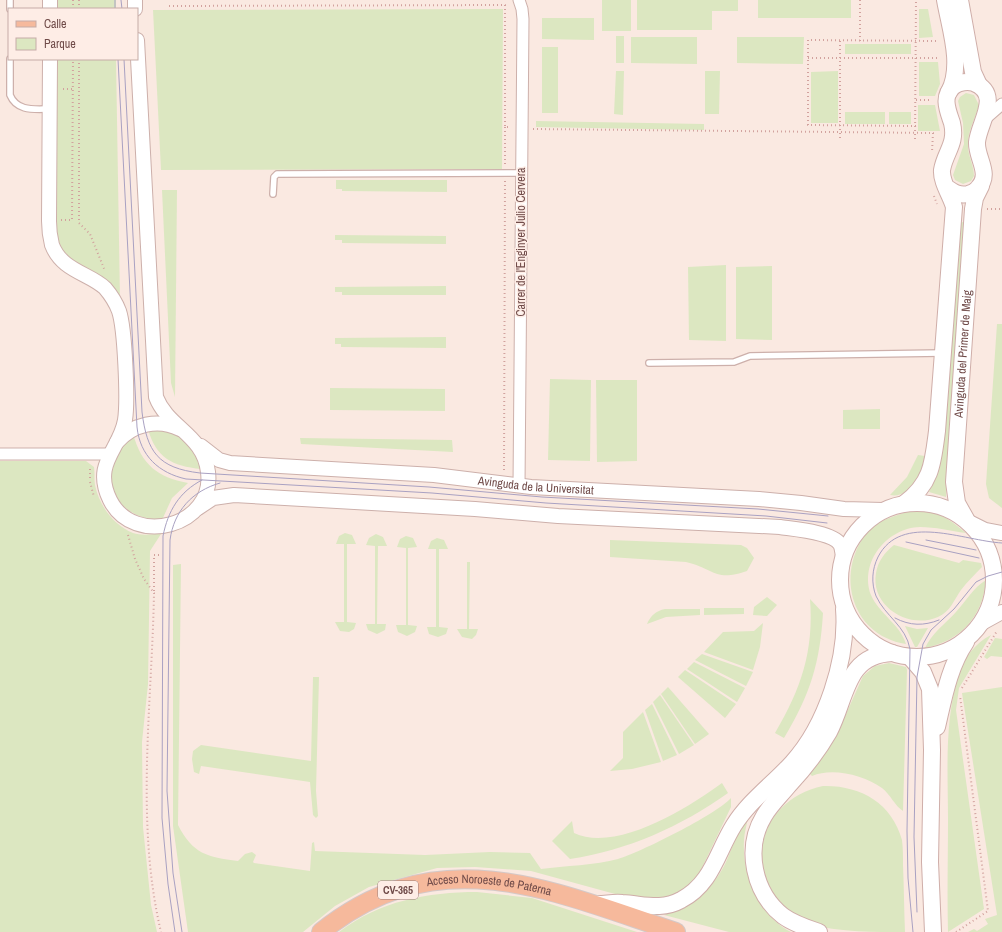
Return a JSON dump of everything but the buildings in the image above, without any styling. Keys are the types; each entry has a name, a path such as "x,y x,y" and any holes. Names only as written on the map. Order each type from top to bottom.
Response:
{"main road":[{"path":"942,96 954,82 955,62 945,0"},
{"path":"960,0 973,72 981,88"},
{"path":"942,96 954,86 965,82 981,88"},
{"name":"Avinguda del Primer de Maig","path":"967,521 957,503 954,482 975,198 983,181 984,170 979,158 977,144 989,102 981,88"},
{"name":"Avinguda del Primer de Maig","path":"905,503 923,486 933,462 943,353 954,207 940,189 943,179 942,170 953,137 953,127 942,96"},
{"path":"940,189 963,195 970,194 981,186"},
{"path":"596,904 622,903 652,907 667,906 691,895 703,883 713,868 733,825 743,812 794,761 816,729 834,681 843,646 845,625 840,583 843,556 848,544 868,521 883,510 905,503 929,504 949,509 967,521 985,542 991,557 994,574 994,592 989,610 957,656 950,676 932,750"},
{"path":"843,601 849,617 859,631 874,644 892,653 910,657 936,655 951,650 964,641 976,628"},
{"path":"819,932 802,927 784,917 764,896 754,866 756,834 764,815 808,762 829,732 854,672 861,663 870,657 878,654 892,653"},
{"path":"910,657 923,672 930,689 932,750 930,862 933,932"},
{"name":"Acceso Noroeste de Paterna","path":"321,932 338,918 367,902 401,888 440,881 485,879 512,882 545,889 596,904"},
{"name":"CV-365","path":"596,904 676,932"}],"street":[{"name":"Carrer de l'Enginyer Julio Cervera","path":"519,0 523,19 519,485"},
{"path":"138,59 156,396 164,411 204,452 208,474 204,498 196,509"},
{"path":"50,60 49,221 52,245 61,258 70,267 104,287 112,296 119,313 122,333 126,411 125,422 111,449 104,469 105,485 110,500 117,509 133,522 148,527 164,527 185,519 196,509 213,498 234,495 475,509 558,516 780,527 804,530 833,539 840,545 843,556"},
{"path":"981,88 996,99 1002,100"},
{"path":"982,123 1002,104"},
{"path":"0,454 111,449 124,434 146,424 160,423 173,426 190,436"},
{"name":"Avinguda de la Universitat","path":"190,436 212,455 230,463 434,475 504,484 759,499 844,509 883,510"},
{"path":"967,521 985,530 1002,532"},
{"path":"976,628 1002,612"}],"lane":[{"path":"10,60 10,95 12,100 17,105 26,108 50,109"},
{"path":"274,194 274,177 277,174 522,173"},
{"path":"649,363 734,362 750,356 943,353"}],"path":[{"path":"860,0 860,41"},
{"path":"915,138 916,0"},
{"path":"169,6 505,5 506,127 504,484"},
{"path":"916,126 808,125 808,40 937,41"},
{"path":"840,41 840,138"},
{"path":"808,58 940,58"},
{"path":"56,220 72,220 73,60"},
{"path":"79,60 79,222 93,240 108,278"},
{"path":"57,90 73,89"},
{"path":"916,100 942,96"},
{"path":"506,127 536,130 655,132 933,133 932,159"},
{"path":"940,189 936,204 943,207 954,207"},
{"path":"974,209 1002,210"},
{"path":"159,555 154,555 148,760 148,839 156,911 161,932"},
{"path":"144,579 154,593"},
{"path":"956,932 988,911 959,698 964,684 998,629"}],"green space":[{"path":"56,0 116,0 116,8 56,8"},
{"path":"602,0 631,0 631,31 602,31"},
{"path":"637,0 738,0 738,11 712,11 712,30 637,30"},
{"path":"758,0 851,0 851,18 758,18"},
{"path":"503,9 502,169 161,170 153,10"},
{"path":"919,9 928,9 933,37 919,38"},
{"path":"542,18 594,18 594,40 542,39"},
{"path":"616,36 624,36 624,63 616,63"},
{"path":"631,37 697,37 697,64 631,63"},
{"path":"737,37 804,37 803,64 737,63"},
{"path":"845,44 911,44 911,54 845,54"},
{"path":"542,47 558,47 558,113 542,113"},
{"path":"56,60 116,60 120,300 70,261 60,248 54,231"},
{"path":"919,62 938,62 940,84 935,96 919,96"},
{"path":"616,71 624,71 623,115 614,114"},
{"path":"705,71 720,71 719,114 705,114"},
{"path":"838,71 838,123 811,123 811,72"},
{"path":"966,93 974,95 979,105 970,131 968,142 974,176 971,181 963,184 955,180 953,175 964,144 963,123 958,101 960,97"},
{"path":"918,105 935,105 940,131 918,131"},
{"path":"845,112 885,112 885,124 845,124"},
{"path":"889,112 911,112 911,124 889,124"},
{"path":"536,121 704,124 704,130 536,127"},
{"path":"336,180 447,180 447,192 342,191 342,189 336,189"},
{"path":"162,190 177,190 175,397 171,383"},
{"path":"960,223 965,223 965,228 949,437 946,497 929,492 932,485"},
{"path":"335,235 446,236 446,244 342,243 342,240 335,240"},
{"path":"726,265 726,341 689,340 688,267"},
{"path":"772,266 772,340 736,339 736,267"},
{"path":"446,286 446,295 342,295 342,292 335,292 335,287"},
{"path":"997,324 1002,324 1002,508 989,498 986,484"},
{"path":"446,337 446,348 341,347 341,344 335,344 335,338"},
{"path":"550,379 591,380 590,461 548,460"},
{"path":"596,380 637,380 637,461 597,462"},
{"path":"330,388 445,389 445,411 330,410"},
{"path":"880,409 880,429 843,429 843,410"},
{"path":"157,428 173,433 186,441 195,452 201,469 174,463 161,454 151,439 148,429"},
{"path":"133,434 141,454 152,468 168,477 188,483 172,498 162,520 149,519 137,515 118,501 113,491 110,480 110,467 114,454"},
{"path":"300,438 452,440 453,452 301,444"},
{"path":"918,455 925,456 926,458 914,484 904,493 890,495 907,477"},
{"path":"0,461 86,461 94,467 97,492 108,514 113,520 136,534 161,534 150,551 148,684 142,742 143,827 151,905 157,932 0,932"},
{"path":"909,511 927,511 940,515 947,518 966,533 926,527 908,529 897,533 887,540 873,559 869,571 868,583 871,595 879,608 899,631 906,644 887,638 871,628 860,614 853,598 851,581 852,563 859,545 870,529 884,520"},
{"path":"345,533 352,535 356,544 347,544 347,622 356,623 354,629 349,632 340,631 335,622 344,622 344,544 336,544 339,536"},
{"path":"376,534 383,537 387,546 378,546 377,624 386,624 385,630 377,634 368,630 366,624 375,624 375,546 366,545 369,538"},
{"path":"406,536 413,538 417,547 408,548 408,625 417,626 415,632 407,636 398,632 396,625 406,625 406,548 397,547 400,539"},
{"path":"437,538 444,540 448,549 439,549 439,627 448,628 446,634 438,637 429,634 427,627 436,627 436,549 428,549 431,541"},
{"path":"610,540 741,545 747,548 754,558 747,571 736,574 721,575 686,562 610,557"},
{"path":"894,545 959,563 963,560 981,563 982,567 963,587 946,612 938,617 927,620 915,620 894,612 885,605 879,596 876,585 878,565 885,554"},
{"path":"467,562 470,562 469,629 478,629 476,635 472,639 462,637 457,629 467,629"},
{"path":"181,564 178,825 189,842 195,848 218,858 238,861 245,854 252,852 256,855 253,862 254,863 310,871 312,843 314,842 315,851 425,855 490,852 530,853 541,869 600,863 618,859 643,849 695,823 731,798 731,807 700,872 688,886 667,898 637,900 531,871 475,867 437,868 369,887 335,906 303,932 188,932 173,826 173,565"},
{"path":"986,580 980,605 975,616 968,625 949,640 938,645 925,648 935,633 956,612 973,591"},
{"path":"767,597 777,605 767,616 753,615 754,607"},
{"path":"810,599 823,613 819,648 807,693 784,738 775,733 792,701 804,669 810,636"},
{"path":"704,608 744,608 744,614 704,615"},
{"path":"665,609 700,609 700,615 666,617 647,624 654,614"},
{"path":"763,623 760,647 753,670 704,652 723,632 754,631"},
{"path":"905,626 917,629 928,628 917,647 915,647"},
{"path":"991,635 959,688 956,710 984,909 948,932 948,746 951,709 954,692 964,662 980,642"},
{"path":"995,638 1002,639 1002,657 991,656 987,659 984,657"},
{"path":"702,654 753,672 746,686 695,660"},
{"path":"694,662 745,688 737,702 687,669"},
{"path":"889,663 906,667 907,670 903,811 897,806 888,793 875,783 866,779 838,772 820,773 812,776 808,772 846,714 863,676 875,666"},
{"path":"685,670 736,704 725,718 678,677"},
{"path":"313,677 319,677 316,791 318,816 316,818 313,815 310,782 201,766 199,774 194,772 192,759 193,751 201,745 311,761"},
{"path":"668,687 709,734 695,744 661,694"},
{"path":"1002,687 1002,932 968,932 974,929 977,931 988,924 985,919 997,915 962,693"},
{"path":"660,695 694,745 679,754 653,702"},
{"path":"652,704 677,755 663,761 645,710"},
{"path":"643,712 661,762 632,769 610,771 623,758 623,732"},
{"path":"722,783 728,793 710,805 672,826 633,843 612,850 570,859 552,841 572,821 574,833 591,838 610,837 630,833 671,815"},
{"path":"823,786 850,789 862,793 882,806 891,816 897,827 903,846 905,932 870,932 812,925 786,909 772,894 765,876 762,860 766,831 773,818 782,807 794,798"},
{"path":"748,817 744,838 744,855 750,881 755,894 770,916 791,932 729,932 664,915 684,907 693,901 715,880 726,862 738,833"},
{"path":"477,892 532,898 637,932 339,932 354,921 387,906 405,900 440,894"}],"tram line":[{"path":"115,0 115,8"},
{"path":"121,0 122,8"},
{"path":"118,60 137,427 142,447 152,462 159,468 186,479 432,493 546,503 766,516 827,523"},
{"path":"124,60 142,412 144,426 151,448 157,456 165,462 186,471 200,473 429,487 542,497 758,509 828,516"},
{"path":"175,932 168,884 162,818 163,536 171,510 187,490 202,480"},
{"path":"182,932 173,873 167,791 170,540 176,520 180,511 186,504 201,491 220,483"},
{"path":"913,932 908,878 907,831 910,649 908,641 900,627 876,596 873,581 874,566 878,557 888,543 902,536 917,532 934,532 1002,543"},
{"path":"926,540 976,550"},
{"path":"906,542 979,558"},
{"path":"917,912 914,837 917,677 923,644 931,630 954,609 976,582 988,576 1002,572"},
{"path":"895,618 912,624 922,624 939,620"}]}
